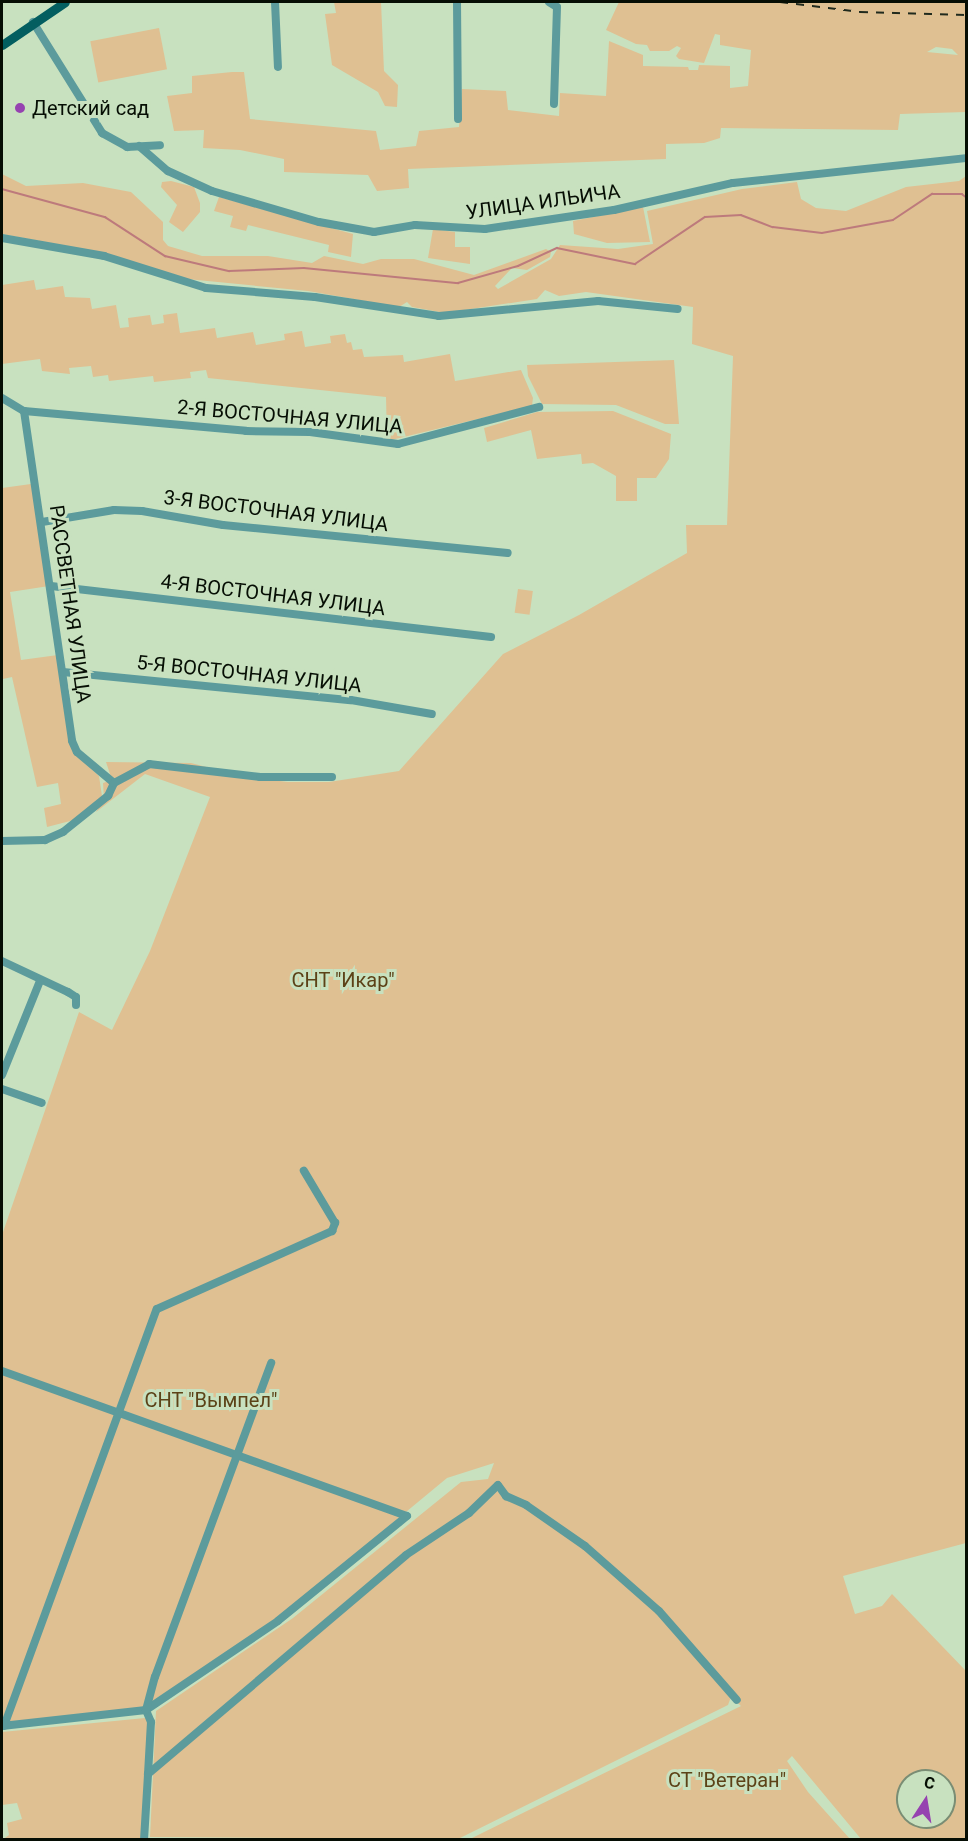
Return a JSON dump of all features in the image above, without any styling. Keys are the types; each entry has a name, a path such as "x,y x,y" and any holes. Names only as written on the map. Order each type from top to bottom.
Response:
{"main road":[{"path":"2,45 65,2"}],"street":[{"path":"275,2 278,67"},
{"path":"457,2 458,119"},
{"path":"549,2 557,7 554,104"},
{"name":"УЛИЦА ИЛЬИЧА","path":"33,22 102,133 115,144 160,145"},
{"name":"УЛИЦА ИЛЬИЧА","path":"139,146 168,171 212,191 319,222 374,232 415,225 467,231 540,223 733,183 966,158"},
{"path":"2,238 104,256 206,288 315,297 429,315 598,302 678,309"},
{"name":"2-Я ВОСТОЧНАЯ УЛИЦА","path":"2,398 24,411 246,430 310,432 398,444 539,407"},
{"name":"РАССВЕТНАЯ УЛИЦА","path":"24,411 42,522 72,741 77,752 114,783"},
{"name":"3-Я ВОСТОЧНАЯ УЛИЦА","path":"42,522 114,510 142,511 223,525 508,553"},
{"name":"4-Я ВОСТОЧНАЯ УЛИЦА","path":"51,586 491,637"},
{"name":"5-Я ВОСТОЧНАЯ УЛИЦА","path":"63,672 351,700 432,714"},
{"path":"2,842 45,840 63,831 108,796 114,783 149,764 164,763 260,777 332,777"},
{"path":"2,961 39,981 68,992 76,997 76,1005"},
{"path":"2,1075 39,981"},
{"path":"2,1089 42,1103"},
{"path":"2,1371 119,1413 238,1455 406,1516 278,1621 146,1710 3,1726 119,1413 158,1310 332,1231 335,1223 304,1171"},
{"path":"144,1839 151,1722 146,1710 155,1677 271,1364"},
{"path":"148,1774 406,1555 469,1513 498,1485 506,1496 526,1505 585,1546 659,1611 737,1700"}],"green space":[{"path":"334,2 381,2 384,71 398,85 397,107 385,106 378,92 332,65 325,14 336,13"},
{"path":"619,2 966,2 966,112 900,114 898,130 721,128 720,138 704,143 666,144 666,159 408,169 409,188 377,191 368,175 284,172 284,159 240,150 203,148 204,130 174,131 167,96 192,93 192,76 244,72 250,119 376,131 380,150 416,146 419,131 459,127 462,89 506,91 508,110 559,116 560,93 606,96 609,41 643,55 643,66 688,67 689,70 698,70 699,65 730,66 730,88 748,86 751,50 720,45 720,35 715,34 704,63 679,59 676,56 681,48 677,46 669,51 650,51 647,45 636,44 606,30","holes":["936,47 952,49 958,55 927,52"]},
{"path":"159,28 167,69 98,83 90,41"},
{"path":"2,174 26,186 83,183 131,192 163,222 163,240 168,246 202,256 268,256 312,263 324,256 363,264 381,259 414,259 474,275 546,249 551,252 550,257 527,270 512,268 495,286 498,289 551,259 560,245 618,249 653,244 647,211 742,189 797,182 801,199 816,208 846,211 906,187 959,181 966,176 966,1543 843,1576 855,1614 882,1606 892,1594 966,1671 966,1839 861,1839 792,1756 787,1761 808,1792 850,1839 470,1839 741,1706 731,1697 728,1705 458,1839 150,1837 156,1711 293,1618 461,1482 488,1479 494,1463 447,1478 284,1613 143,1709 2,1724 2,1235 79,1012 112,1030 150,951 210,797 145,774 96,812 104,799 103,783 112,780 106,762 191,763 245,777 288,782 329,782 399,771 503,654 579,615 687,553 686,525 727,525 733,356 692,344 693,307 586,292 559,296 545,290 537,299 445,313 412,307 407,302 399,307 308,291 177,278 106,253 2,234"},
{"path":"171,181 194,187 200,203 200,212 183,232 169,222 177,205 161,187 162,182"},
{"path":"219,197 353,234 351,257 328,252 329,245 248,225 246,231 230,227 233,216 214,211"},
{"path":"643,207 650,242 607,243 574,234 573,221"},
{"path":"433,229 455,232 455,247 470,247 470,264 428,258"},
{"path":"34,280 36,290 63,286 65,297 90,298 92,309 116,305 120,328 129,327 128,318 150,315 152,325 164,323 163,315 177,313 180,333 215,328 217,338 253,332 256,345 285,340 284,334 302,331 305,347 331,343 330,336 345,334 347,343 351,342 353,350 362,349 364,357 403,355 404,362 450,354 455,381 521,370 533,398 532,406 387,441 386,397 208,378 206,370 190,372 191,378 154,382 153,376 109,381 108,375 93,377 91,366 69,368 70,374 42,371 40,359 2,364 2,285"},
{"path":"674,360 679,424 665,424 616,405 542,404 528,376 527,365"},
{"path":"613,411 671,434 669,459 656,478 637,478 637,501 616,501 616,476 593,463 582,464 581,454 537,459 531,430 487,442 484,428 537,412"},
{"path":"31,484 49,586 10,592 21,660 58,655 75,754 99,776 102,796 74,820 47,827 44,808 61,804 58,783 37,787 12,677 3,679 2,672 2,488"},
{"path":"518,589 533,591 530,615 515,613"},
{"path":"145,1718 149,1720 145,1839 2,1840 9,1835 7,1823 22,1819 17,1803 2,1805 2,1732"}],"waterway":[{"path":"2,189 105,217 165,256 229,271 304,268 458,283 518,266 557,248 635,264 705,217 741,215 773,227 822,233 893,220 932,194 962,194 966,197"}],"railway":[{"path":"780,2 860,12 966,15"}],"place":[{"name":"Детский сад","path":"20,108"}],"park label":[{"name":"СНТ \"Икар\"","path":"343,980"},
{"name":"СНТ \"Вымпел\"","path":"211,1400"},
{"name":"СТ \"Ветеран\"","path":"727,1780"}]}
